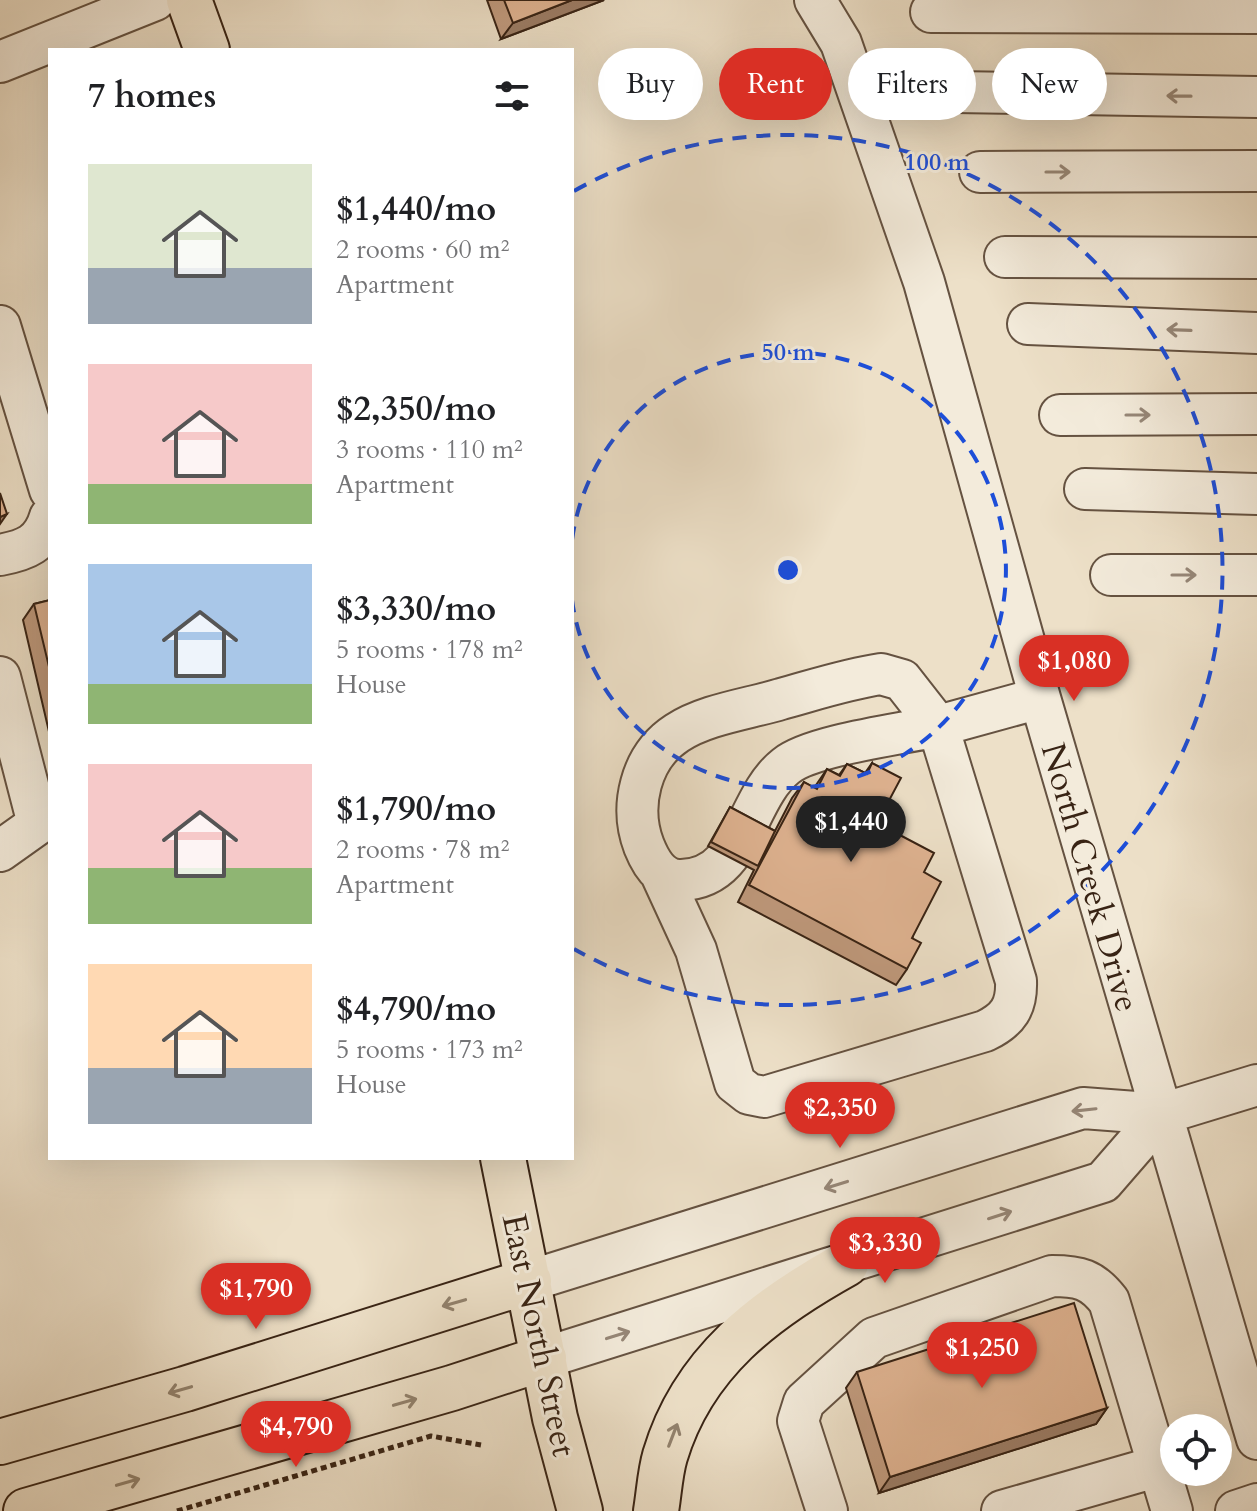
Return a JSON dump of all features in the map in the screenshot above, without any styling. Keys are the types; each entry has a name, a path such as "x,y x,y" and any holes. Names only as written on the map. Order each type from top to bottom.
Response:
{"main road":[{"path":"189,0 206,48"},
{"name":"East North Street","path":"503,1160 555,1418 580,1511"},
{"path":"656,1511 665,1457 683,1410 726,1347 802,1288 846,1264"},
{"path":"0,1442 185,1389 529,1281"},
{"path":"26,1511 544,1358"}],"street":[{"path":"0,62 155,0"},
{"name":"North Creek Drive","path":"815,0 841,43 924,282 1040,698 1257,1439"},
{"path":"931,12 1257,13"},
{"path":"976,92 1257,97"},
{"path":"980,172 1257,171"},
{"path":"1005,257 1257,258"},
{"path":"1028,324 1257,333"},
{"path":"0,326 48,483"},
{"path":"1060,415 1257,414"},
{"path":"1085,489 1257,494"},
{"path":"0,555 28,550 48,524"},
{"path":"1111,575 1257,575"},
{"path":"881,674 902,680 938,726 1016,981 1017,996 1011,1011 1000,1024 764,1097 749,1094 735,1083 696,950 637,828 638,788 655,753 678,733 714,718 881,674"},
{"path":"0,677 38,824 0,851"},
{"path":"661,874 679,881 707,875 727,862 766,787 787,765 816,753 938,726 1040,698"},
{"path":"529,1281 1083,1108 1162,1114 1257,1085"},
{"path":"544,1358 1103,1182 1162,1114"},
{"path":"827,1511 798,1421 804,1402 874,1338 1052,1276 1076,1276 1095,1283 1109,1301 1172,1511"},
{"path":"1002,1511 1159,1466"},
{"path":"1236,1511 1257,1504"}],"path":[{"path":"177,1511 431,1436 481,1445"}],"building":[{"path":"504,0 572,0 513,23"},
{"path":"0,493 7,514 0,517"},
{"path":"48,600 48,663 34,604"},
{"path":"872,763 901,778 877,823 934,853 924,872 941,882 912,938 921,943 907,969 749,885 804,782 817,789 827,769 840,776 847,764 867,774"},
{"path":"730,807 775,831 758,866 711,842"},
{"path":"1074,1303 1107,1408 890,1477 857,1372"}]}
